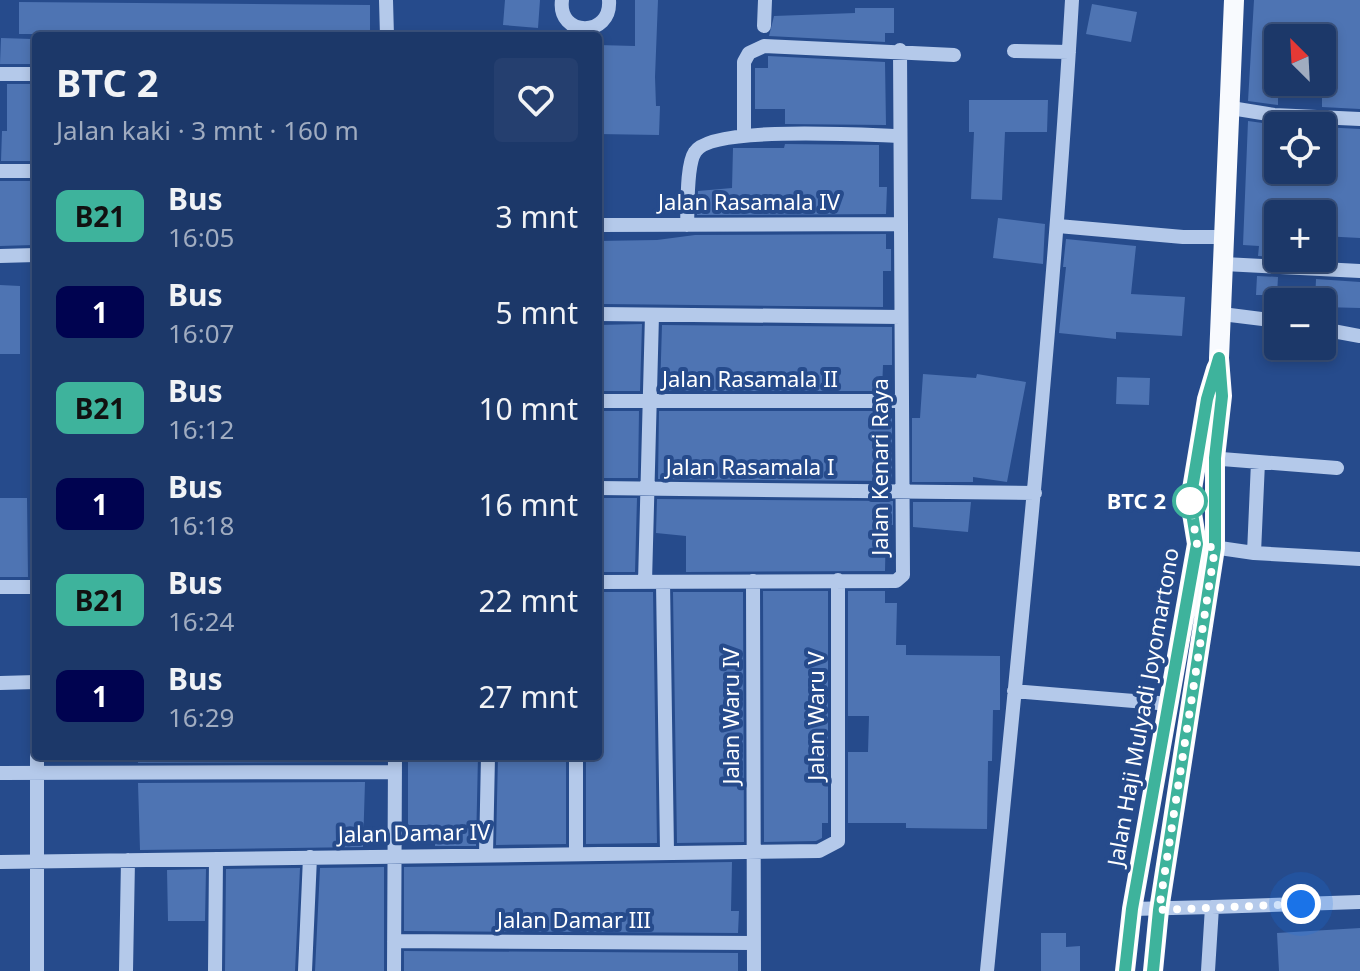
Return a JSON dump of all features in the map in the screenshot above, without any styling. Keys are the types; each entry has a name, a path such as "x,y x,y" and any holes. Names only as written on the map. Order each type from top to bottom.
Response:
{"main road":[{"name":"Jalan Haji Mulyadi Joyomartono","path":"1153,971 1206,546 1190,501 1207,458 1207,399 1219,358 1234,0"},
{"name":"Jalan Haji Mulyadi Joyomartono","path":"1125,971 1132,909 1170,704 1206,546"}],"street":[{"path":"386,0 387,32"},
{"path":"562,0 561,7 568,22 583,29 600,25 605,19 609,0"},
{"path":"764,26 765,0"},
{"path":"987,971 1035,493 1058,226 1072,0"},
{"path":"744,134 744,62 749,53 764,46 900,50 954,55"},
{"name":"Jalan Kenari Raya","path":"602,582 898,581 902,578 900,50"},
{"path":"1014,51 1069,52"},
{"path":"0,74 32,74"},
{"path":"1231,108 1274,115 1360,119"},
{"path":"687,225 692,155 704,142 744,134 900,136"},
{"path":"0,171 32,171"},
{"name":"Jalan Rasamala IV","path":"602,225 901,224"},
{"path":"1058,226 1183,237 1224,237"},
{"path":"0,256 32,255"},
{"path":"1224,264 1360,271"},
{"path":"602,314 901,317"},
{"path":"1222,314 1264,319"},
{"path":"645,582 652,315"},
{"path":"1336,332 1360,336"},
{"name":"Jalan Rasamala II","path":"602,401 902,401"},
{"path":"1207,458 1337,468"},
{"path":"1254,553 1258,462"},
{"name":"Jalan Rasamala I","path":"602,488 1035,493"},
{"path":"1206,546 1254,553 1360,559"},
{"name":"Jalan Waru V","path":"829,848 838,841 838,580"},
{"name":"Jalan Waru IV","path":"753,581 754,971"},
{"path":"663,582 667,852"},
{"path":"0,587 32,587"},
{"path":"0,683 32,682"},
{"path":"1014,691 1170,704"},
{"path":"37,760 37,971"},
{"path":"394,971 395,760"},
{"path":"486,854 488,760"},
{"path":"576,760 576,853"},
{"path":"0,773 395,772"},
{"name":"Jalan Damar IV","path":"0,862 829,848"},
{"path":"305,971 310,857"},
{"path":"215,971 216,859"},
{"path":"126,971 128,860"},
{"path":"1132,909 1360,902"},
{"path":"1208,971 1212,907"},
{"name":"Jalan Damar III","path":"394,941 754,943"}],"building":[{"path":"505,0 540,0 538,28 503,25"},
{"path":"635,0 658,0 655,77 656,106 660,106 659,135 602,134 602,45 635,46"},
{"path":"1254,0 1360,0 1360,109 1322,107 1322,96 1336,96 1336,24 1264,24 1264,96 1278,96 1278,105 1248,101"},
{"path":"19,2 370,5 370,32 19,34"},
{"path":"1092,4 1137,12 1131,42 1086,34"},
{"path":"855,8 894,8 894,33 885,33 885,42 769,36 774,16 855,13"},
{"path":"1,38 32,39 32,64 0,64"},
{"path":"768,56 885,62 886,125 785,124 785,109 755,109 755,68 768,68"},
{"path":"7,84 32,84 32,161 1,161 2,131 7,131"},
{"path":"969,100 1048,100 1047,132 1005,132 1002,200 971,199 974,132 969,132"},
{"path":"1248,121 1264,123 1264,184 1336,184 1336,128 1360,129 1360,238 1336,237 1336,200 1264,200 1264,256 1258,256 1259,246 1243,245"},
{"path":"785,144 879,145 879,187 887,187 886,214 697,215 698,191 732,188 733,148 784,148"},
{"path":"0,181 32,181 32,245 0,246"},
{"path":"998,218 1045,224 1043,264 993,258"},
{"path":"886,234 886,249 891,249 891,271 883,271 883,307 604,304 602,241 657,240 695,235"},
{"path":"1066,239 1136,246 1131,294 1185,297 1182,336 1116,332 1116,339 1059,333"},
{"path":"1257,276 1278,277 1277,288 1264,288 1264,295 1256,295"},
{"path":"1316,279 1360,282 1360,308 1336,307 1336,288 1316,288"},
{"path":"0,285 20,286 20,354 0,354"},
{"path":"642,324 640,391 602,391 602,325"},
{"path":"662,325 892,327 892,365 883,365 882,391 660,391"},
{"path":"923,374 976,378 977,374 1026,382 1007,482 973,477 973,482 912,482 912,418 920,418"},
{"path":"1117,377 1150,378 1149,405 1116,404"},
{"path":"602,411 639,411 638,478 602,478"},
{"path":"659,411 882,411 882,418 892,418 892,481 658,479"},
{"path":"0,498 27,498 28,577 0,577"},
{"path":"602,498 637,498 635,572 602,572"},
{"path":"657,499 893,501 893,525 886,524 885,571 686,572 686,536 656,533"},
{"path":"913,502 971,502 968,532 913,527"},
{"path":"763,591 828,591 828,823 822,823 822,838 816,841 764,842"},
{"path":"848,591 885,591 885,603 897,603 896,645 906,645 906,655 1000,656 1000,710 993,710 992,761 988,761 987,829 906,828 906,823 848,823 848,752 868,752 869,716 848,716"},
{"path":"602,592 653,592 657,843 586,844 586,760 602,760"},
{"path":"673,592 743,592 744,842 677,843"},
{"path":"138,760 339,760 339,762 138,763"},
{"path":"408,760 478,760 476,846 435,846 435,825 408,825"},
{"path":"498,760 566,760 566,844 496,845"},
{"path":"365,782 363,847 140,850 138,783"},
{"path":"732,862 731,911 739,911 738,933 404,931 404,867"},
{"path":"384,867 384,971 315,971 320,868"},
{"path":"300,868 295,971 225,971 226,869"},
{"path":"206,869 205,921 168,921 167,870"},
{"path":"1360,928 1360,971 1279,971 1277,933"},
{"path":"1041,933 1066,933 1066,947 1080,946 1080,971 1041,971"},
{"path":"404,951 738,953 738,971 404,971"}],"bus line":[{"name":"B21","path":"1125,971 1132,909 1197,544 1190,501 1207,399 1219,358 1222,396 1215,458 1215,548 1159,910 1153,971"}],"place":[{"name":"BTC 2","path":"1190,501"}],"route":[{"path":"1190,501 1197,544 1215,548 1159,910 1301,904"}]}
